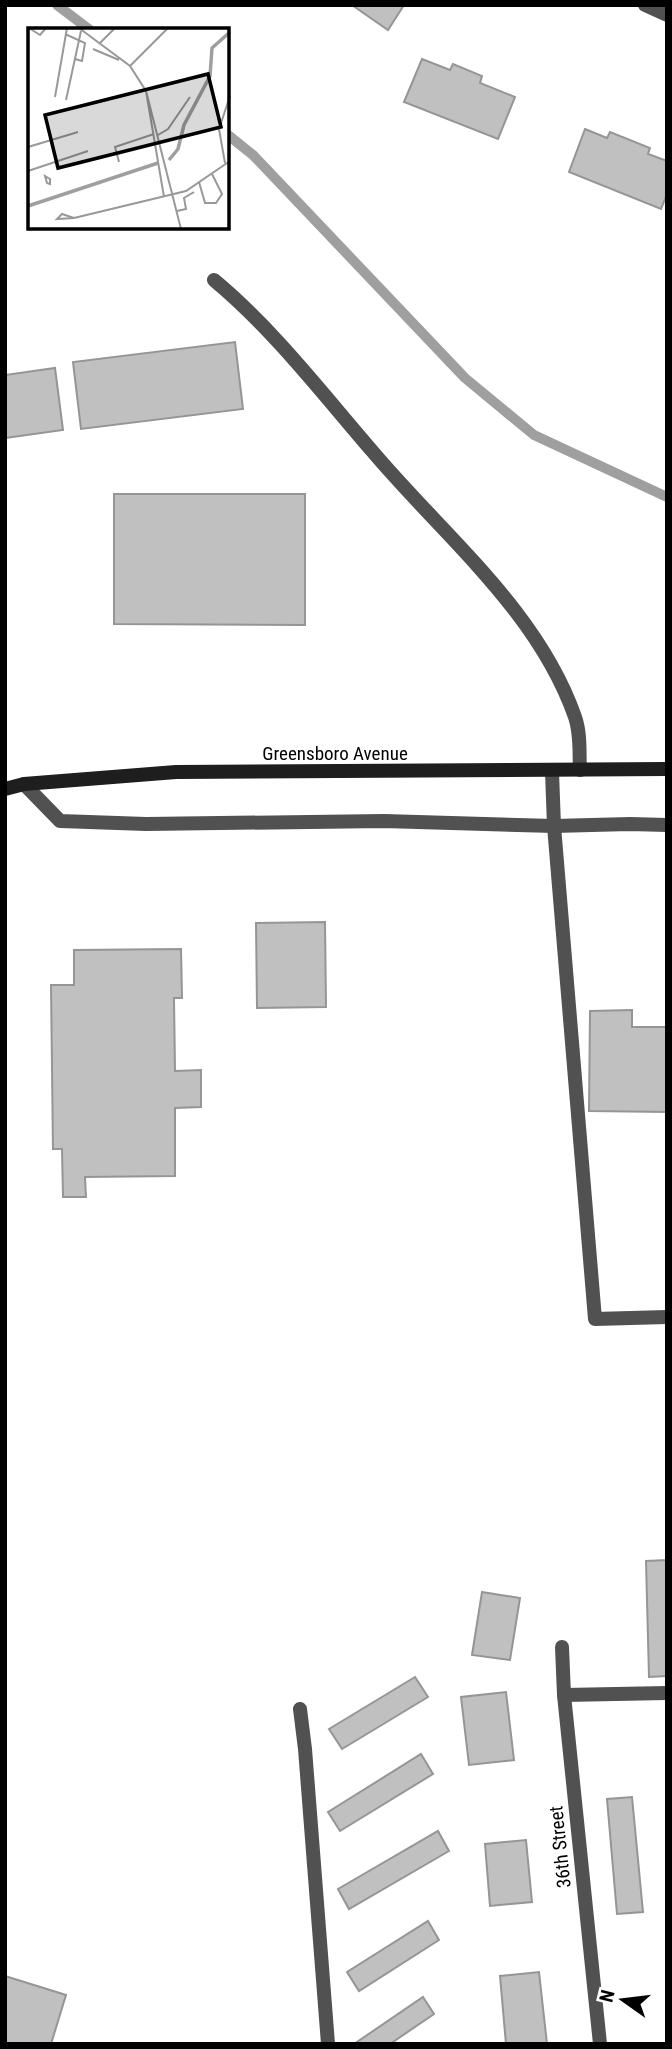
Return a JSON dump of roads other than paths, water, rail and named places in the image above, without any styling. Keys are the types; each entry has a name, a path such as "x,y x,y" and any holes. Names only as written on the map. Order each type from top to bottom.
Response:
{"main road":[{"name":"Greensboro Avenue","path":"5,789 24,784 176,772 552,772 667,769"}],"street":[{"path":"645,5 667,15"},
{"path":"214,280 245,306 322,390 531,632 551,666 576,719 580,770"},
{"path":"552,772 554,826 595,1319 667,1317"},
{"path":"24,784 60,821 146,824 384,821 554,826 667,825"},
{"name":"36th Street","path":"562,1647 564,1695 600,2044"},
{"path":"564,1695 667,1693"},
{"path":"300,1709 328,2044"}],"waterway":[{"path":"57,5 87,28"},
{"path":"229,136 253,155 465,378 534,435 667,497"}]}
